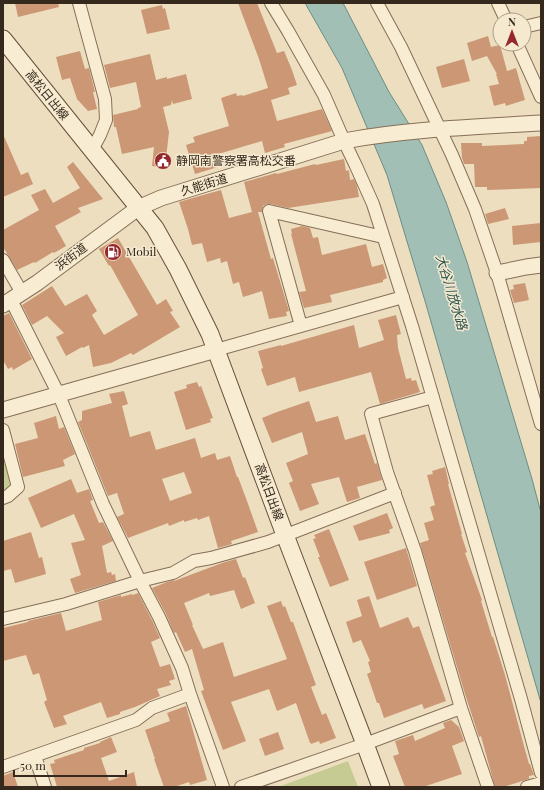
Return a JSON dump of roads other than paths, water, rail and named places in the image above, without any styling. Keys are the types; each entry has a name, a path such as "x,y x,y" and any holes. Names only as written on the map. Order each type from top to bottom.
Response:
{"main road":[{"name":"高松日出線","path":"3,39 92,150"},
{"path":"92,150 138,208"},
{"name":"高松日出線","path":"138,208 155,228 178,269 210,334 380,787"}],"street":[{"path":"79,3 105,99 106,120 92,150"},
{"path":"271,3 288,30 324,95 373,204 433,397 490,591 541,773"},
{"path":"377,3 401,47 452,155 475,209 497,274 541,424"},
{"path":"521,52 541,96"},
{"name":"久能街道","path":"138,208 161,198 344,142 366,137 541,123"},
{"name":"浜街道","path":"12,299 37,283 138,208"},
{"path":"301,326 269,211 384,237"},
{"path":"3,260 12,299 59,395 104,504 140,581 159,617 179,662 223,787"},
{"path":"497,274 541,265"},
{"path":"3,410 403,297"},
{"path":"433,397 371,414 387,472 415,551 461,708 488,787"},
{"path":"3,430 18,487 8,496 3,498"},
{"path":"3,620 66,604 140,581 173,573 194,562 268,542 395,493"},
{"path":"3,767 136,720 152,708 190,694"},
{"path":"241,787 365,744 461,708"},
{"path":"35,756 45,787"},
{"path":"527,787 541,783"}],"water":[{"name":"大谷川放水路","path":"305,3 343,3 389,92 422,145 446,202 467,262 541,513 541,703 387,175 342,68"}],"place":[{"name":"静岡南警察署高松交番","path":"163,161"},
{"name":"Mobil","path":"113,252"}]}
